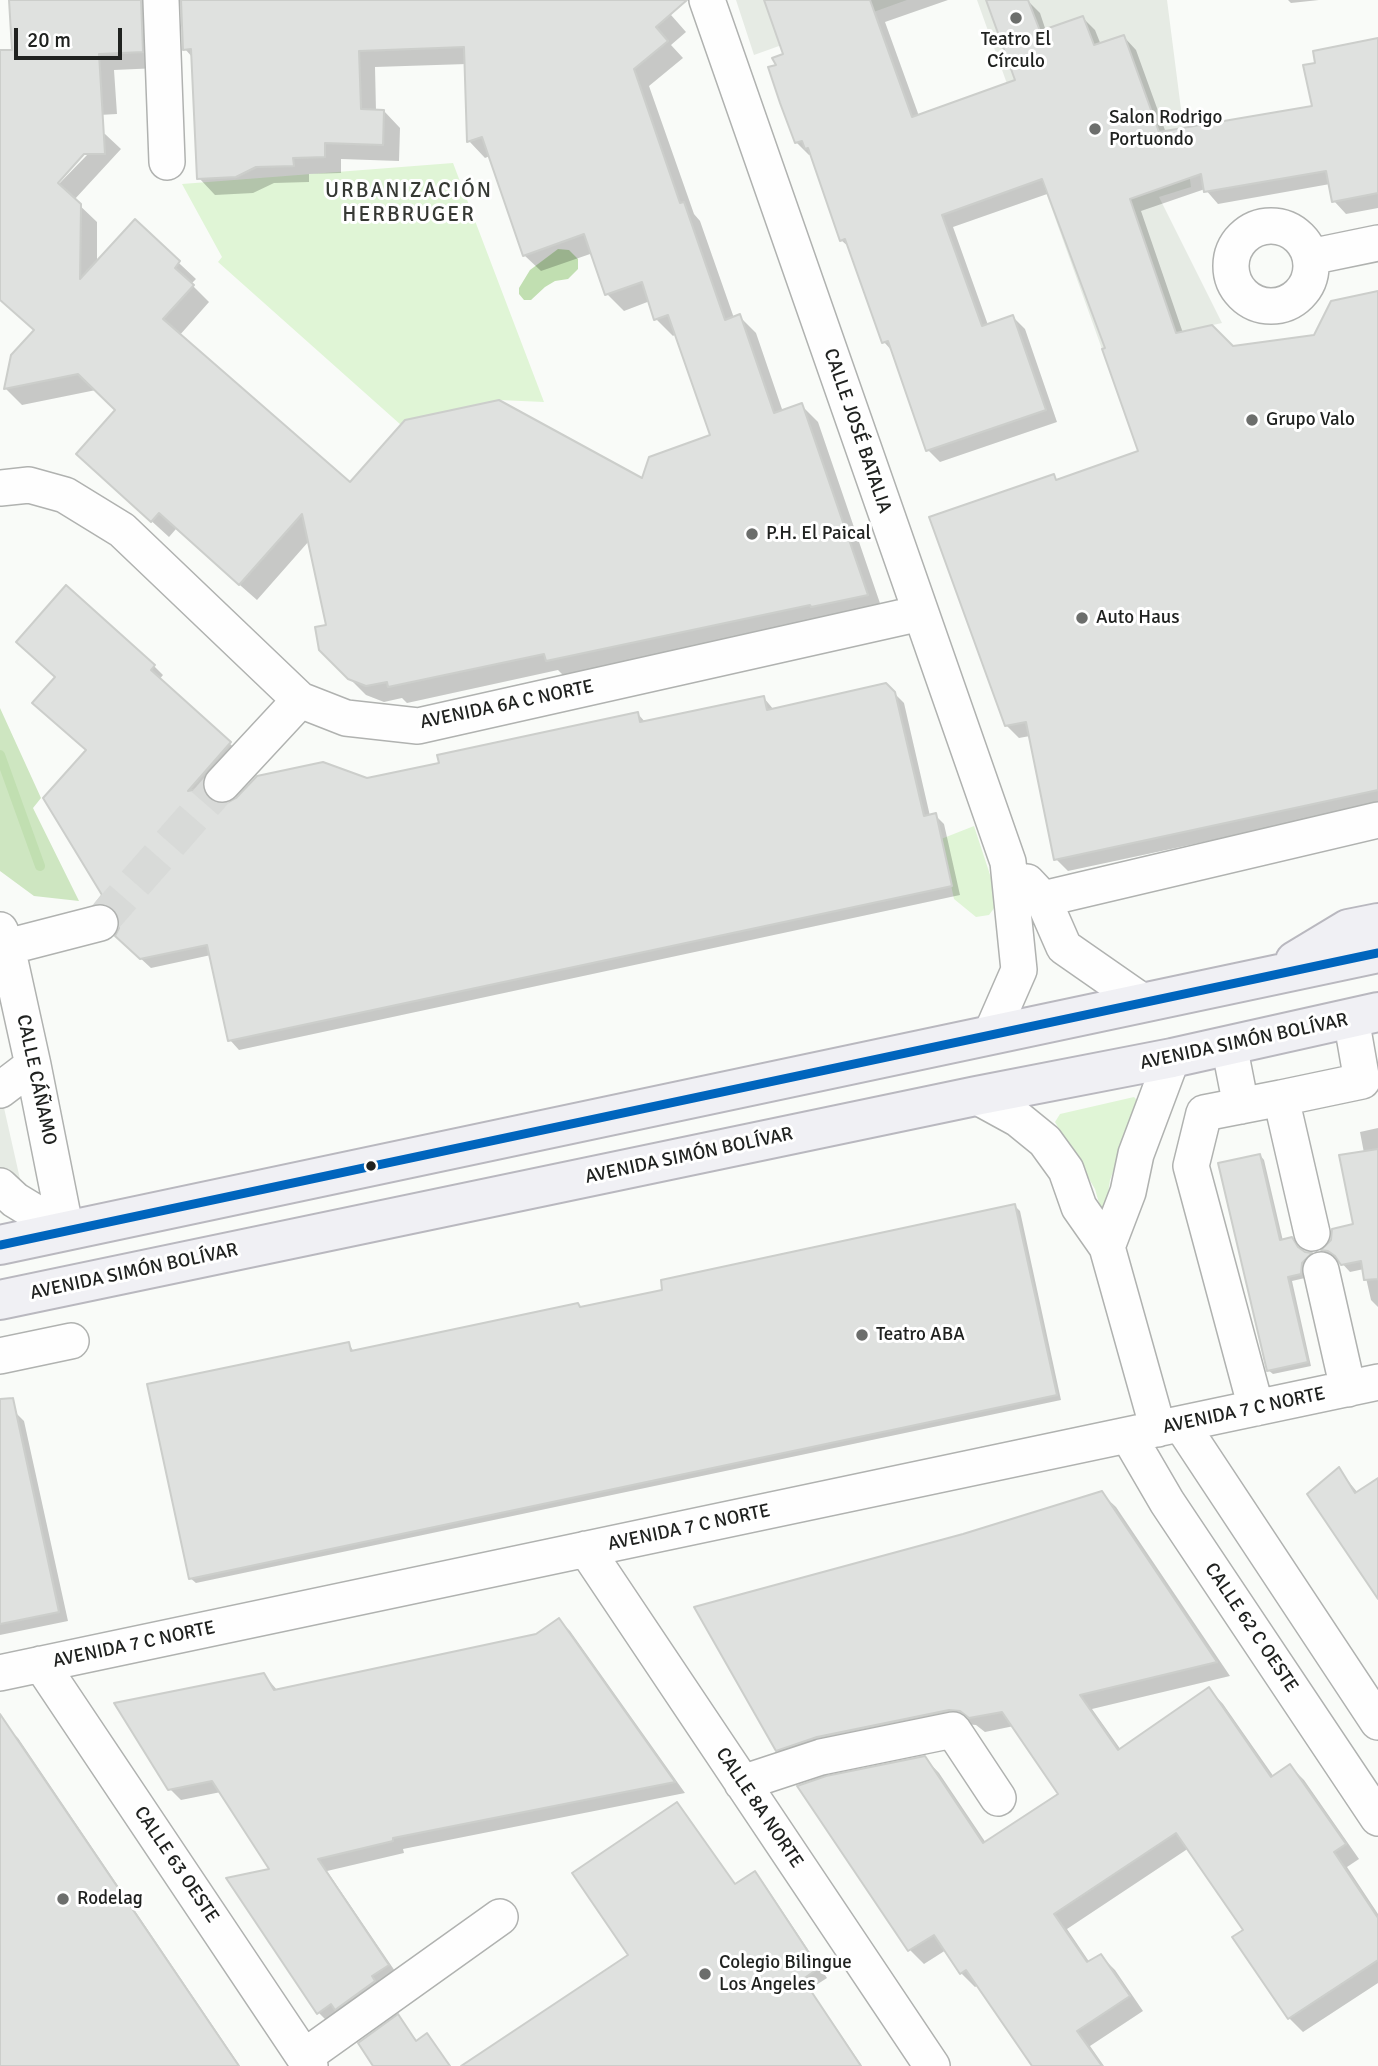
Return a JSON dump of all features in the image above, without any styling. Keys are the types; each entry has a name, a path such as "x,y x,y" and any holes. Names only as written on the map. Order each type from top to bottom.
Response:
{"main road":[{"path":"1272,975 1348,929 1378,923"},
{"path":"0,1245 1378,953"},
{"name":"AVENIDA SIMÓN BOLÍVAR","path":"0,1300 975,1096 1172,1058 1365,1015"}],"street":[{"path":"162,0 167,163"},
{"name":"CALLE JOSÉ BATALIA","path":"707,0 1008,862 1019,970 992,1034"},
{"path":"1310,257 1378,243"},
{"name":"AVENIDA 6A C NORTE","path":"0,488 29,485 65,495 122,530 300,700 346,718 418,726 921,613"},
{"path":"222,784 300,700"},
{"path":"1043,899 1378,820"},
{"name":"CALLE JOSÉ BATALIA","path":"1008,862 1043,899 1064,947 1143,1002"},
{"path":"4,938 100,923"},
{"name":"CALLE CÁÑAMO","path":"4,938 66,1231"},
{"path":"1256,1408 1191,1166 1204,1113 1362,1080 1365,1015"},
{"path":"1229,1045 1241,1106"},
{"path":"1107,1247 1128,1192 1136,1154 1172,1058"},
{"path":"0,1090 33,1065"},
{"name":"CALLE 62 C OESTE","path":"975,1096 1018,1119 1045,1141 1066,1170 1079,1207 1107,1247 1156,1429 1167,1502 1378,1818"},
{"path":"1281,1098 1311,1233"},
{"path":"0,1186 15,1200 66,1231"},
{"path":"1321,1270 1363,1385"},
{"path":"0,1356 71,1341"},
{"name":"AVENIDA 7 C NORTE","path":"0,1673 1363,1385"},
{"name":"CALLE 62 C OESTE","path":"1156,1429 1378,1722"},
{"name":"CALLE 8A NORTE","path":"586,1549 932,2066"},
{"name":"CALLE 63 OESTE","path":"41,1664 307,2061"},
{"path":"742,1783 821,1757 953,1730 998,1798"},
{"path":"307,2061 500,1917"}],"shaded area":[{"path":"736,0 907,0 754,55"},
{"name":"Salon Rodrigo Portuondo","path":"977,0 1167,0 1191,187 1159,197 1222,323 1102,349"},
{"path":"453,163 544,402 499,400 401,425 218,262 222,257 182,184"},
{"path":"558,249 569,250 578,259 578,269 568,279 555,281 531,300 524,300 519,294 519,288 530,270"},
{"path":"0,708 41,798 33,808 79,901 34,896 0,871"},
{"path":"974,826 995,890 995,907 989,915 976,917 954,899 941,839"},
{"path":"0,1090 20,1179 0,1208"},
{"path":"1134,1097 1139,1102 1110,1180 1105,1214 1102,1214 1095,1189 1055,1122 1060,1114"}],"building":[{"path":"9,0 141,0 143,52 99,54 105,154 84,154 58,183 81,204 80,279 135,219 180,261 175,268 194,285 163,319 350,482 405,420 499,400 642,478 649,457 710,435 668,315 654,320 642,282 605,295 584,234 523,256 482,137 467,142 464,47 359,51 361,109 384,110 383,145 325,143 325,157 293,158 294,166 256,167 236,177 197,179 191,49 183,50 181,0 687,0 656,27 668,41 634,69 680,203 684,202 725,320 740,314 774,413 802,403 868,595 546,661 544,654 388,687 387,682 366,686 348,679 319,650 315,627 326,625 302,514 239,585 159,513 151,522 76,454 115,410 78,374 4,389 11,355 34,330 0,300 0,50 12,50"},
{"path":"764,0 870,0 912,117 1015,80 986,0 1028,0 1040,31 1083,16 1094,45 1124,35 1159,132 1312,106 1303,65 1315,63 1313,51 1378,38 1378,193 1332,202 1326,171 1204,192 1201,174 1130,199 1176,333 1212,325 1233,346 1314,335 1331,301 1378,291 1378,790 1054,860 1026,722 1005,726 929,517 1054,474 1056,480 1138,451 1102,349 1105,348 1042,179 942,215 982,326 1013,315 1046,410 926,451 888,341 882,343 845,239 840,241 808,148 805,149 802,141 795,143 780,103 768,67 776,65 772,58 783,54"},
{"path":"66,585 155,665 151,670 231,742 188,791 203,788 208,798 218,804 236,798 257,776 323,762 367,778 439,763 437,755 638,712 640,722 764,696 767,710 886,683 895,692 924,816 936,813 952,886 228,1041 207,945 140,959 115,936 119,928 119,917 114,908 106,904 95,904 102,895 43,798 86,750 32,703 55,677 16,642"},
{"path":"1378,1149 1378,1279 1364,1280 1361,1261 1341,1265 1335,1256 1321,1250 1331,1240 1332,1229 1353,1224 1339,1155"},
{"path":"1260,1154 1280,1240 1292,1237 1298,1247 1312,1253 1302,1263 1301,1274 1288,1277 1308,1362 1267,1371 1218,1163"},
{"path":"1015,1204 1057,1395 189,1579 147,1384 349,1342 351,1351 578,1303 580,1307 662,1290 661,1280"},
{"path":"13,1398 59,1612 0,1624 0,1399"},
{"path":"1339,1467 1355,1493 1378,1478 1378,1599 1307,1494"},
{"path":"1102,1491 1217,1662 1080,1695 1118,1750 1209,1687 1271,1777 1290,1764 1346,1844 1334,1852 1378,1918 1378,1960 1288,2019 1232,1937 1243,1930 1176,1833 1054,1914 1087,1962 1101,1954 1130,1996 1077,2031 1102,2066 1032,2066 966,1970 960,1974 934,1935 908,1951 797,1786 826,1776 925,1756 983,1843 1058,1794 1002,1712 969,1718 960,1711 949,1710 817,1737 776,1751 694,1607 963,1534"},
{"path":"559,1618 675,1782 393,1838 393,1841 318,1859 389,1965 372,1976 375,1981 335,2010 331,2004 317,2014 226,1878 269,1869 212,1781 168,1790 114,1703 264,1673 274,1690 536,1634"},
{"name":"Rodelag","path":"0,1714 239,2066 0,2066"},
{"name":"Colegio Bilingue Los Angeles","path":"677,1802 735,1884 755,1871 819,1968 803,1979 861,2066 461,2066 628,1955 572,1873"},
{"path":"398,2014 416,2041 427,2033 450,2066 373,2066 358,2043"}],"waterway":[{"path":"0,755 40,866"}],"tunnel":[{"path":"100,923 222,784"}],"transit line":[{"path":"0,1245 1378,953"}],"place":[{"name":"Teatro El Círculo","path":"1016,18"},
{"name":"Salon Rodrigo Portuondo","path":"1095,129"},
{"name":"Grupo Valo","path":"1252,420"},
{"name":"P.H. El Paical","path":"752,534"},
{"name":"Auto Haus","path":"1082,618"},
{"name":"Teatro ABA","path":"862,1335"},
{"name":"Rodelag","path":"63,1899"},
{"name":"Colegio Bilingue Los Angeles","path":"705,1974"}],"district":[{"name":"URBANIZACIÓN HERBRUGER","path":"409,203"}]}
